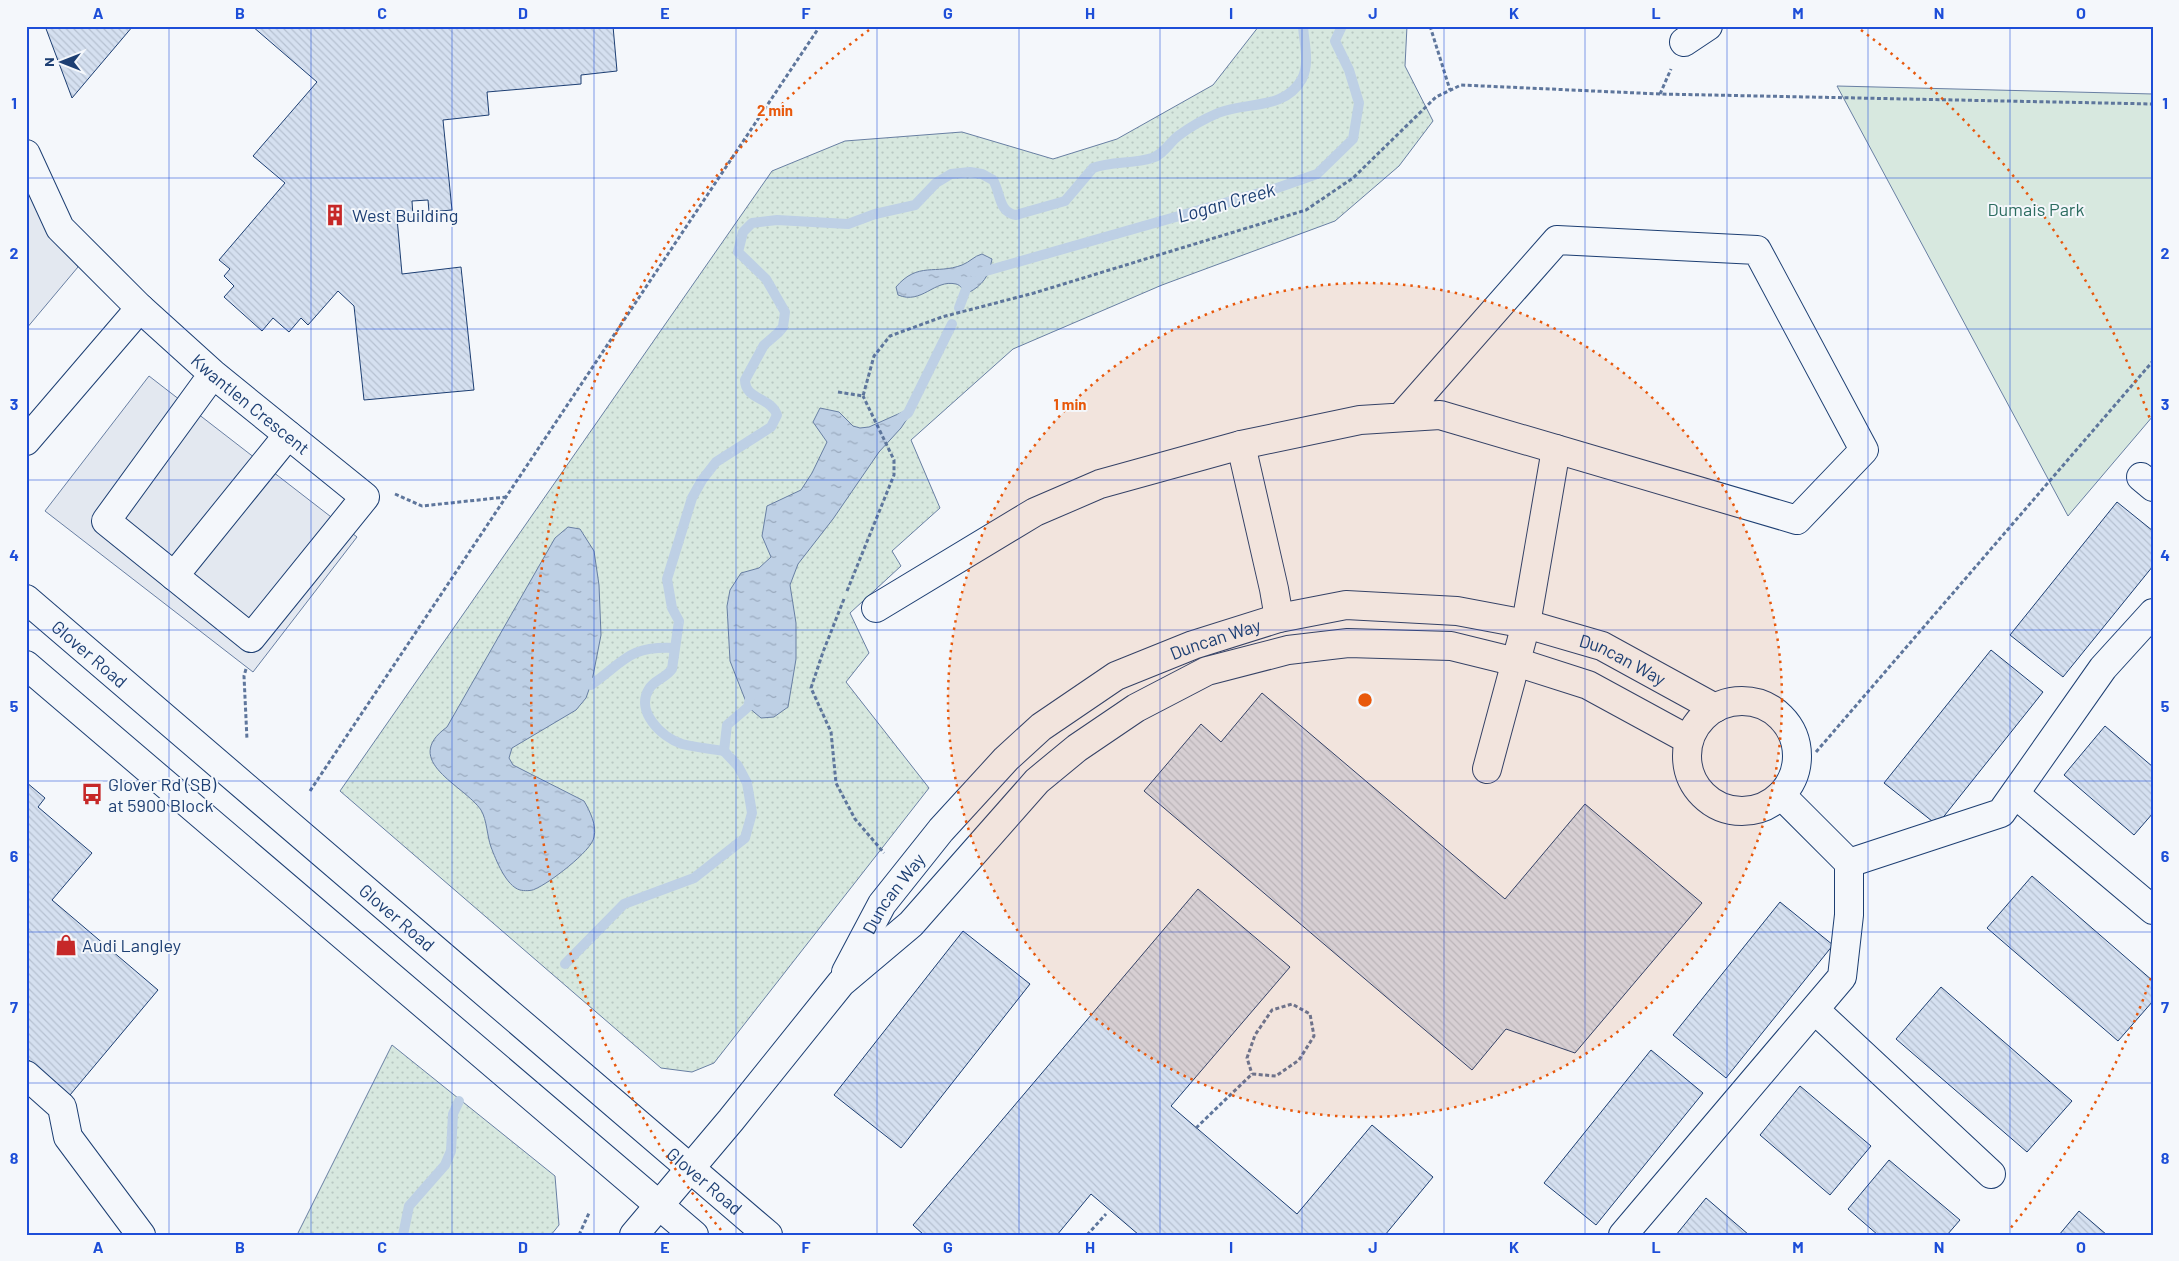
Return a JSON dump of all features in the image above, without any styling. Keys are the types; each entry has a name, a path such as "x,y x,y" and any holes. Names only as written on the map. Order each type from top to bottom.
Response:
{"street":[{"path":"1684,42 1708,26"},
{"name":"Kwantlen Crescent","path":"26,154 60,228 140,308 214,374 365,497"},
{"path":"876,608 1035,512 1100,484 1241,445 1360,420 1440,415 1797,520 1864,450 1757,250 1557,240 1401,417"},
{"path":"26,441 140,308"},
{"path":"214,374 106,521 251,638 365,497"},
{"path":"174,576 288,434"},
{"path":"1241,445 1279,618"},
{"path":"1487,769 1526,624 1556,449"},
{"name":"Glover Road","path":"26,599 768,1235"},
{"name":"Duncan Way","path":"841,983 882,904 941,830 1006,759 1041,727 1116,676 1193,644 1279,618 1346,605 1457,611 1526,624 1602,646 1716,708"},
{"path":"1849,863 2001,813 2103,668 2153,614"},
{"name":"Duncan Way","path":"634,1235 841,983 911,924 1037,781 1078,748 1136,708 1207,671 1288,650 1348,643 1451,646 1516,662 1588,685 1689,740"},
{"path":"26,665 660,1204 694,1235"},
{"path":"1745,701 1762,705 1778,714 1790,728 1796,745 1797,763 1792,780 1781,795 1766,806 1749,811 1730,810 1714,803 1700,791 1691,775 1687,758 1689,740 1698,723 1716,708 1727,703 1745,701"},
{"path":"2014,794 2153,910"},
{"path":"1623,1235 1842,977 1849,915 1849,863 1781,795"},
{"path":"1815,1010 1991,1174"},
{"path":"26,1075 62,1107 68,1137 141,1235"}],"path":[{"path":"310,791 820,26"},
{"path":"1430,26 1450,90"},
{"path":"887,857 855,819 836,783 831,732 811,688 822,652 894,475 895,467 891,454 863,396 874,356 890,336 942,317 1034,293 1306,210 1353,178 1436,97 1460,85 1660,94 2153,104"},
{"path":"1816,752 2153,361"},
{"path":"838,392 863,396"},
{"path":"365,497 398,494 422,506 506,497"},
{"path":"246,740 244,676 251,638"},
{"path":"1196,1128 1252,1074 1276,1076 1299,1060 1314,1036 1310,1014 1292,1004 1272,1010 1255,1035 1247,1058 1252,1074"},
{"path":"579,1235 589,1213"},
{"path":"1087,1235 1106,1214"}],"green space":[{"path":"1259,26 1407,26 1405,66 1433,121 1399,166 1335,221 1162,285 1013,349 911,440 940,508 892,551 901,566 850,613 869,653 846,682 929,788 714,1063 692,1072 661,1068 340,791 772,171 845,141 962,132 1053,159 1117,139 1213,85"},
{"name":"Dumais Park","path":"1837,86 2153,94 2153,416 2068,516"},
{"path":"392,1045 555,1176 559,1225 551,1235 297,1235"}],"shaded area":[{"path":"26,187 45,220 78,267 26,329"},
{"path":"149,376 357,537 253,672 45,511"}],"water":[{"path":"982,254 992,259 989,270 978,287 968,293 956,284 948,283 914,297 898,295 896,287 912,274 920,271 953,268 965,264"},
{"path":"820,408 839,412 853,426 860,428 869,427 907,410 911,413 901,428 879,452 833,519 798,564 790,585 796,623 796,659 788,707 774,717 761,718 748,707 730,661 727,606 730,590 741,573 759,568 771,557 762,536 767,506 801,490 812,473 827,442 813,422"},
{"path":"568,527 580,529 594,551 599,585 601,635 592,681 586,698 576,710 512,748 509,758 513,765 584,801 589,809 595,833 586,850 569,866 541,886 528,891 515,888 506,878 491,847 485,818 481,810 440,772 433,762 430,751 434,739 447,727 555,538"}],"building":[{"path":"45,26 133,26 72,98"},
{"name":"West Building","path":"252,26 613,26 617,71 581,75 581,84 487,92 489,115 443,120 452,210 429,212 428,200 412,201 413,217 397,218 402,274 461,267 474,390 364,400 354,306 338,291 308,325 301,318 289,332 273,318 262,331 224,297 234,286 224,276 230,269 219,260 285,183 253,156 317,82"},
{"path":"2117,502 2153,531 2153,566 2063,677 2010,635"},
{"path":"1991,650 2043,692 1937,825 1884,783"},
{"path":"1262,693 1505,899 1585,804 1702,903 1575,1053 1506,1029 1472,1070 1144,791 1201,724 1221,742"},
{"path":"2105,726 2153,767 2153,813 2134,835 2064,775"},
{"name":"Audi Langley","path":"26,782 45,798 38,807 92,853 52,900 158,990 70,1095 26,1058"},
{"path":"2032,876 2153,981 2153,1001 2118,1041 1987,928"},
{"path":"1198,889 1290,967 1171,1106 1297,1214 1372,1125 1433,1177 1385,1235 1139,1235 1091,1194 1057,1235 924,1235 913,1225"},
{"path":"1780,902 1833,945 1726,1078 1673,1035"},
{"path":"963,931 1030,984 901,1148 834,1095"},
{"path":"1941,987 2072,1101 2027,1152 1896,1039"},
{"path":"1651,1050 1703,1093 1596,1225 1544,1183"},
{"path":"1800,1086 1871,1146 1830,1195 1760,1135"},
{"path":"1889,1160 1960,1220 1947,1235 1878,1235 1848,1209"},
{"path":"1706,1198 1749,1235 1676,1235"},
{"path":"2079,1211 2107,1235 2059,1235"}],"waterway":[{"path":"724,751 674,741 652,722 645,706 646,697 651,686 667,675 672,669 679,621 672,608 667,579 692,498 702,480 716,462 771,427 777,415 774,409 749,391 745,380 764,345 783,327 785,312 766,279 738,252 743,232 752,223 777,220 848,224 875,214 915,205 936,183 951,174 970,172 982,174 993,180 1003,206 1010,213 1016,215 1065,201 1093,168 1107,164 1152,158 1160,154 1175,139 1197,123 1213,115 1229,109 1264,104 1285,96 1302,79 1306,66 1303,26"},
{"name":"Logan Creek","path":"979,273 1277,188 1317,174 1353,139 1359,103 1349,70 1335,41 1342,26"},
{"path":"959,308 969,281"},
{"path":"900,419 908,413 952,324"},
{"path":"591,685 636,652 659,648 674,648"},
{"path":"724,751 727,725 748,707 751,694"},
{"name":"Logan Creek","path":"565,964 624,904 694,878 745,838 752,813 747,783 738,766 724,751"},
{"name":"Logan Creek","path":"403,1235 409,1206 445,1165 451,1151 453,1114 459,1101"}],"place":[{"name":"West Building","path":"335,215"},
{"name":"Glover Rd (SB) at 5900 Block","path":"92,794"},
{"name":"Audi Langley","path":"66,945"}]}
